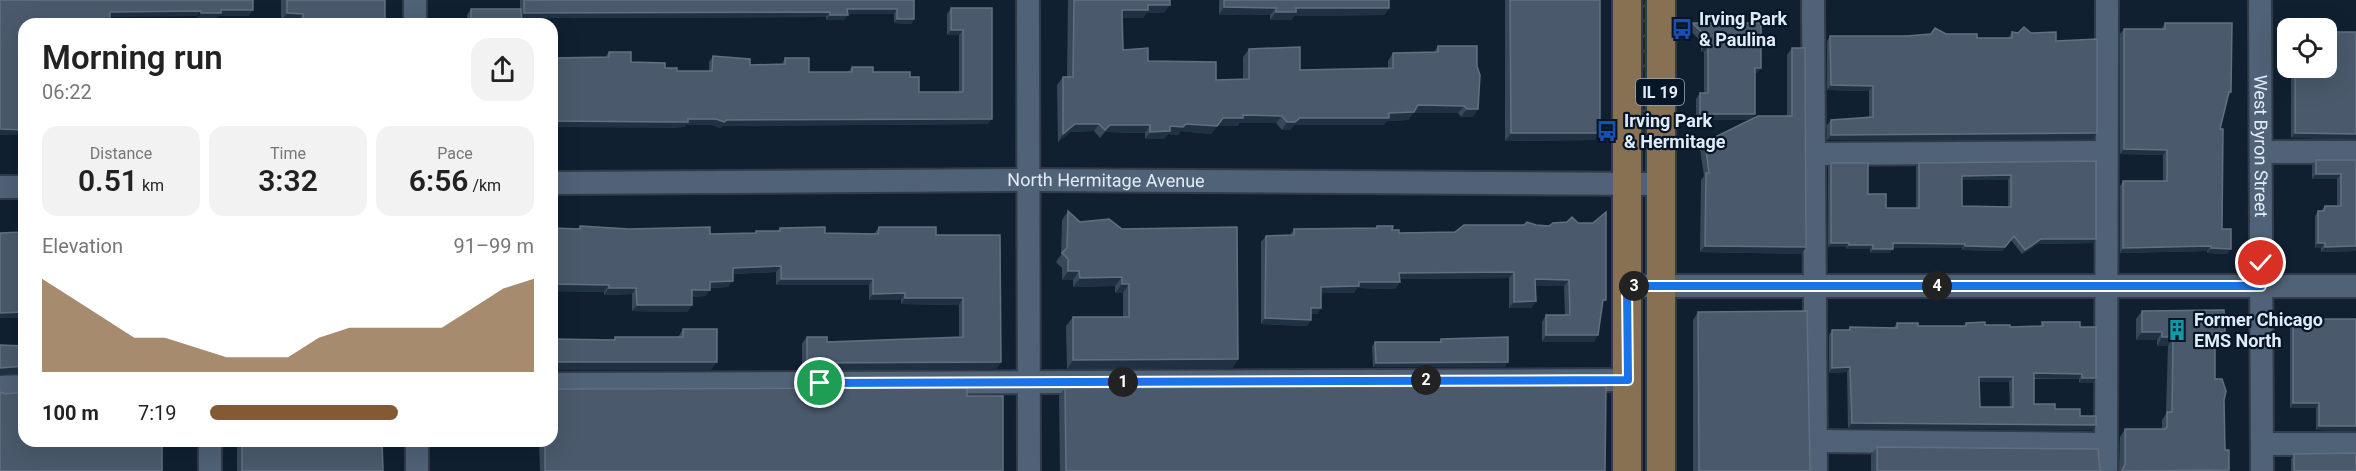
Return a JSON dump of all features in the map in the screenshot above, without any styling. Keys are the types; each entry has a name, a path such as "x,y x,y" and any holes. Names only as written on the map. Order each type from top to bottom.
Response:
{"main road":[{"name":"IL 19","path":"1627,0 1627,471"},
{"name":"IL 19","path":"1660,0 1662,471"}],"street":[{"path":"415,0 415,18"},
{"path":"1028,0 1029,471"},
{"path":"1813,0 1816,471"},
{"path":"2106,471 2107,0"},
{"name":"West Byron Street","path":"2260,0 2262,471"},
{"path":"1814,154 2106,152"},
{"path":"2261,152 2356,152"},
{"name":"North Hermitage Avenue","path":"558,183 1028,180 1660,184"},
{"path":"0,187 18,187"},
{"path":"1627,286 2356,286"},
{"path":"558,384 1628,380"},
{"path":"0,387 18,386"},
{"path":"1816,441 2106,444"},
{"path":"2262,444 2356,444"},
{"path":"210,447 210,471"},
{"path":"417,447 417,471"}],"green space":[{"path":"1639,0 1650,0 1650,142 1639,142"}],"building":[{"path":"0,0 253,0 253,10 221,10 221,13 201,13 201,11 110,12 110,18 18,18 18,130 0,129"},
{"path":"287,0 385,0 385,18 303,18 303,14 287,13"},
{"path":"524,0 914,0 914,19 897,19 897,9 847,9 848,15 830,15 830,12 524,13"},
{"path":"1074,0 1170,0 1170,5 1148,5 1148,10 1122,10 1123,50 1148,48 1148,61 1216,62 1216,80 1249,79 1249,49 1300,47 1300,70 1393,68 1393,53 1438,52 1438,46 1477,46 1477,66 1480,75 1478,109 1467,109 1464,106 1418,105 1414,112 1389,113 1389,118 1300,118 1295,122 1287,122 1282,116 1243,115 1243,118 1223,118 1217,126 1186,124 1183,127 1170,126 1170,131 1150,132 1150,125 1110,125 1105,130 1099,124 1075,124 1063,134 1063,77 1073,77"},
{"path":"1224,0 1389,0 1389,8 1296,8 1296,12 1276,12 1276,8 1224,7"},
{"path":"1510,0 1600,0 1600,133 1511,133"},
{"path":"951,8 992,8 992,119 558,121 558,58 609,57 609,52 631,52 631,62 665,63 665,68 677,68 677,71 712,71 713,56 750,59 750,65 785,64 785,58 809,58 809,72 852,72 852,67 873,67 873,72 910,72 910,77 919,77 919,92 963,92 963,30 951,30"},
{"path":"471,9 521,9 522,18 471,18"},
{"path":"1692,23 1761,23 1761,68 1755,68 1755,114 1700,114 1700,93 1708,93 1708,46 1705,46 1705,35"},
{"path":"2165,23 2232,23 2231,92 2229,92 2220,129 2223,129 2222,229 2231,229 2231,249 2211,248 2211,246 2123,248 2123,181 2167,181 2167,150 2124,149 2124,29 2165,29"},
{"path":"2024,27 2031,33 2056,32 2056,41 2097,39 2097,133 1831,135 1831,120 1873,117 1873,86 1831,85 1830,36 1907,36 1931,34 1935,28 1946,34 1977,34 1977,38 2012,38 2012,32 2018,33"},
{"path":"2337,32 2356,32 2356,134 2295,133 2295,78 2337,78"},
{"path":"1792,48 1805,48 1806,247 1705,246 1706,173 1709,173 1705,142 1758,116 1792,116"},
{"path":"2316,160 2356,160 2356,246 2325,247 2325,243 2318,243 2318,211 2324,211 2325,206 2341,206 2341,174 2316,174"},
{"path":"2096,161 2096,239 2041,239 2025,250 2014,236 2005,247 1893,243 1893,249 1873,249 1873,245 1831,243 1831,163 1868,163 1868,194 1886,194 1886,208 1919,208 1919,163","holes":["2011,175 2011,207 1962,206 1962,176"]},
{"path":"1068,211 1080,222 1109,219 1122,229 1237,227 1238,359 1073,360 1073,317 1129,317 1129,284 1122,284 1122,277 1080,278 1079,271 1068,271 1068,259 1062,253 1067,248"},
{"path":"1606,212 1606,300 1603,300 1598,335 1546,335 1546,315 1570,315 1569,280 1535,279 1536,301 1514,302 1514,272 1399,273 1400,282 1359,282 1359,286 1321,287 1321,308 1311,308 1311,320 1265,318 1266,236 1294,235 1294,229 1377,228 1377,226 1393,226 1392,230 1399,230 1399,233 1455,232 1464,225 1524,225 1527,222 1549,226 1553,223 1567,222 1572,217 1578,223 1593,223"},
{"path":"580,226 629,229 710,227 710,234 825,227 825,233 878,234 879,227 936,227 936,235 1000,235 1001,362 807,363 807,337 827,337 827,342 963,337 963,298 905,298 905,293 873,294 873,279 781,279 781,266 733,268 733,281 710,282 710,290 692,290 692,305 637,305 636,288 558,284 558,228 580,229"},
{"path":"18,232 18,312 0,313 0,233"},
{"path":"2224,310 2225,332 2215,332 2215,379 2222,379 2226,391 2224,400 2225,450 2229,450 2229,470 2122,471 2125,464 2125,429 2165,429 2167,412 2172,412 2173,337 2162,337 2162,332 2142,332 2142,311"},
{"path":"1807,311 1811,471 1699,471 1698,312"},
{"path":"2317,315 2317,319 2356,319 2356,426 2319,426 2319,403 2293,403 2293,316"},
{"path":"1985,322 1985,325 2010,325 2010,327 2043,326 2042,322 2080,322 2080,327 2096,327 2096,378 2082,378 2082,374 2034,373 2034,404 2055,404 2055,409 2080,409 2080,416 2096,416 2096,425 1852,423 1850,367 1832,368 1832,330 1850,330 1850,327 1897,328 1897,323 1918,323 1918,326 1966,326 1966,323","holes":["1979,377 2013,377 2013,407 1980,407"]},
{"path":"683,329 717,329 717,362 558,362 558,339 615,340 615,337 683,337"},
{"path":"1508,337 1508,362 1376,363 1375,342 1441,342 1441,339"},
{"path":"0,345 18,346 18,366 0,368"},
{"path":"1606,386 1605,471 1066,471 1065,388"},
{"path":"967,388 967,396 1003,396 1003,471 545,471 545,447 558,447 558,389"},
{"path":"0,392 5,394 18,393 18,447 162,447 162,471 0,471"},
{"path":"242,447 382,447 383,471 242,471"},
{"path":"1877,447 2098,449 2101,471 1877,471"},
{"path":"2356,453 2356,471 2294,471 2294,454"}],"place":[{"name":"Irving Park & Paulina","path":"1682,29"},
{"name":"Irving Park & Hermitage","path":"1607,131"},
{"name":"Former Chicago EMS North","path":"2177,330"}],"route":[{"path":"820,383 1628,380 1627,286 2261,286 2261,263"}]}
